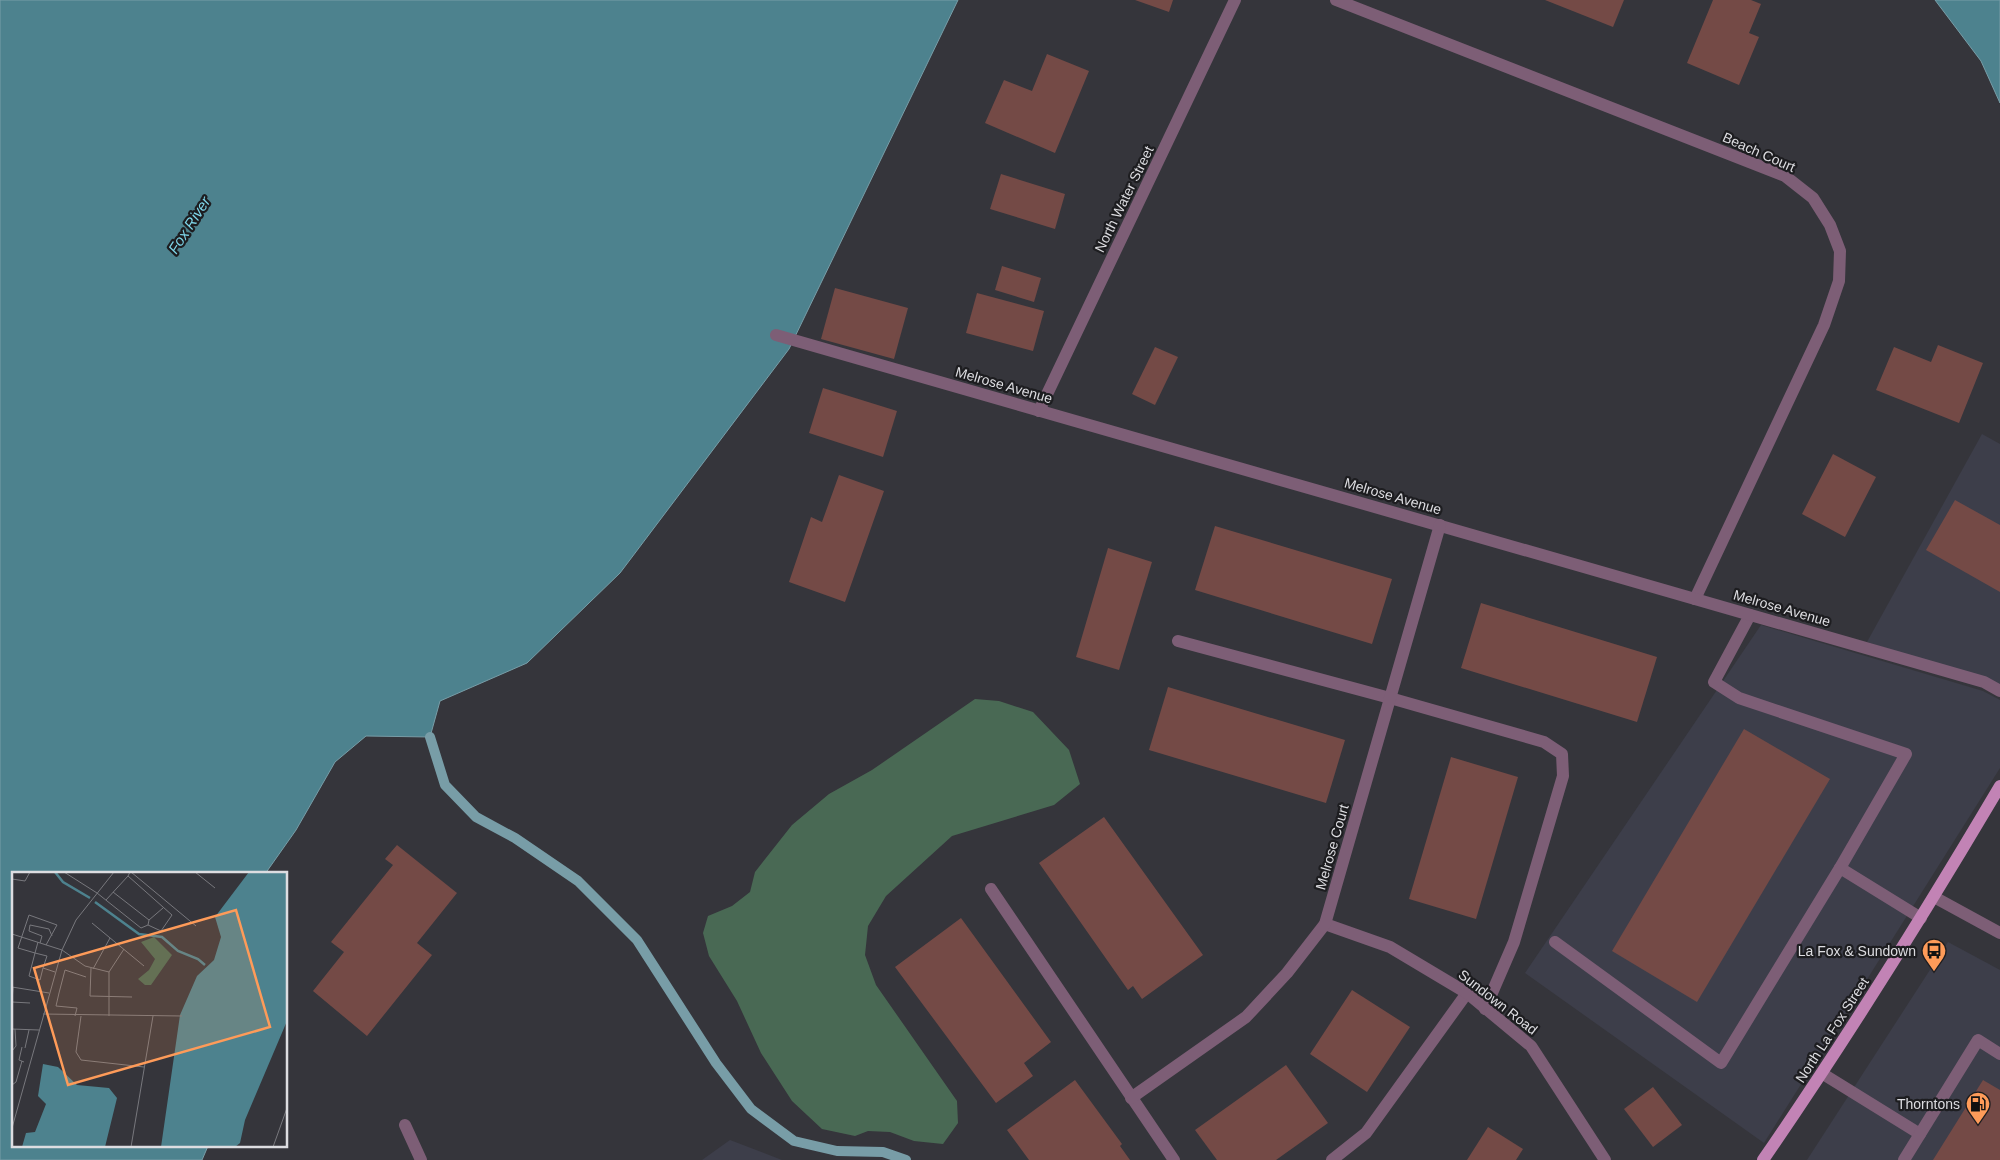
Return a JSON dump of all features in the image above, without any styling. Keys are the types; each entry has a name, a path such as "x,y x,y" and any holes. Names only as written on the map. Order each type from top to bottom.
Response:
{"main road":[{"name":"North La Fox Street","path":"1763,1160 1823,1074 1934,897 2000,786"}],"street":[{"name":"North Water Street","path":"1040,410 1235,0"},
{"name":"Beach Court","path":"1336,0 1785,176 1813,198 1830,225 1840,250 1839,281 1824,325 1695,599"},
{"name":"Melrose Avenue","path":"776,335 1984,682 2000,691"},
{"name":"Melrose Court","path":"1131,1098 1246,1018 1287,973 1325,924 1440,525"},
{"path":"1554,942 1721,1063 1840,868 1906,754 1739,698 1714,682 1750,615"},
{"path":"1178,641 1544,742 1562,754 1563,776 1517,932 1485,1009"},
{"path":"1840,868 1921,918"},
{"path":"991,889 1174,1160"},
{"path":"1934,897 2000,933"},
{"name":"Sundown Road","path":"1325,924 1390,947 1466,993 1531,1046 1605,1160"},
{"path":"1332,1160 1366,1133 1466,993"},
{"path":"1904,1160 1978,1040 2000,1054"},
{"path":"1823,1074 1920,1134"},
{"path":"405,1124 421,1160"}],"shaded area":[{"path":"1982,434 2000,444 2000,685 1867,642"},
{"path":"1761,625 1983,691 2000,700 2000,768 1764,1143 1525,973"},
{"path":"1948,942 2000,970 2000,1160 1807,1160"},
{"path":"730,1140 782,1160 702,1160"}],"green space":[{"path":"975,699 999,701 1033,712 1069,750 1080,784 1054,805 952,836 886,896 868,926 865,955 876,985 957,1101 958,1123 943,1144 914,1141 890,1132 868,1131 855,1136 822,1129 792,1101 761,1053 737,1001 709,956 703,933 708,916 732,906 750,892 755,872 792,825 829,794 872,770"}],"water":[{"name":"Fox River","path":"0,0 958,0 789,349 620,573 527,663 440,701 430,737 366,736 335,762 296,830 266,872 12,872 12,1148 207,1148 202,1160 0,1160"},
{"path":"1935,0 2000,0 2000,103 1981,61"}],"building":[{"path":"1135,0 1173,0 1169,12"},
{"path":"1545,0 1624,0 1613,27"},
{"path":"1713,0 1751,0 1761,4 1749,33 1759,37 1739,85 1687,63"},
{"path":"1047,54 1089,71 1055,153 985,123 1004,80 1032,91"},
{"path":"1001,174 1065,194 1055,229 990,209"},
{"path":"1002,266 1041,278 1034,302 995,290"},
{"path":"835,288 908,308 894,359 821,339"},
{"path":"977,293 1044,311 1033,351 966,333"},
{"path":"1938,345 1983,363 1959,423 1876,390 1894,347 1931,362"},
{"path":"1155,347 1178,357 1155,405 1132,394"},
{"path":"823,388 897,411 883,457 809,433"},
{"path":"1833,454 1876,477 1845,537 1802,514"},
{"path":"839,475 884,491 845,602 789,582 811,517 822,522"},
{"path":"1955,500 2000,525 2000,592 1926,550"},
{"path":"1215,526 1392,579 1372,644 1195,590"},
{"path":"1108,548 1152,562 1119,670 1076,657"},
{"path":"1481,603 1657,657 1637,722 1461,668"},
{"path":"1168,687 1345,740 1326,803 1149,750"},
{"path":"1744,729 1830,779 1697,1002 1612,951"},
{"path":"1451,757 1518,777 1476,919 1409,899"},
{"path":"1104,817 1203,955 1142,999 1133,986 1128,990 1039,863"},
{"path":"397,845 457,893 417,943 432,955 367,1036 313,991 344,952 331,942 393,865 385,859"},
{"path":"961,918 1051,1042 1024,1063 1033,1076 996,1103 895,967"},
{"path":"1352,990 1410,1027 1367,1092 1310,1054"},
{"path":"1286,1065 1328,1123 1276,1160 1217,1160 1195,1130"},
{"path":"1075,1080 1122,1144 1120,1146 1130,1160 1029,1160 1007,1130"},
{"name":"Thorntons","path":"1983,1080 2000,1090 2000,1160 1933,1160"},
{"path":"1653,1087 1682,1125 1653,1147 1624,1109"},
{"path":"1488,1127 1523,1149 1516,1160 1467,1160"}],"waterway":[{"path":"430,737 445,785 476,817 515,838 578,881 637,940 716,1063 751,1109 794,1141 837,1151 883,1152 906,1160"}],"place":[{"name":"La Fox & Sundown","path":"1934,972"},
{"name":"Thorntons","path":"1978,1125"}]}
